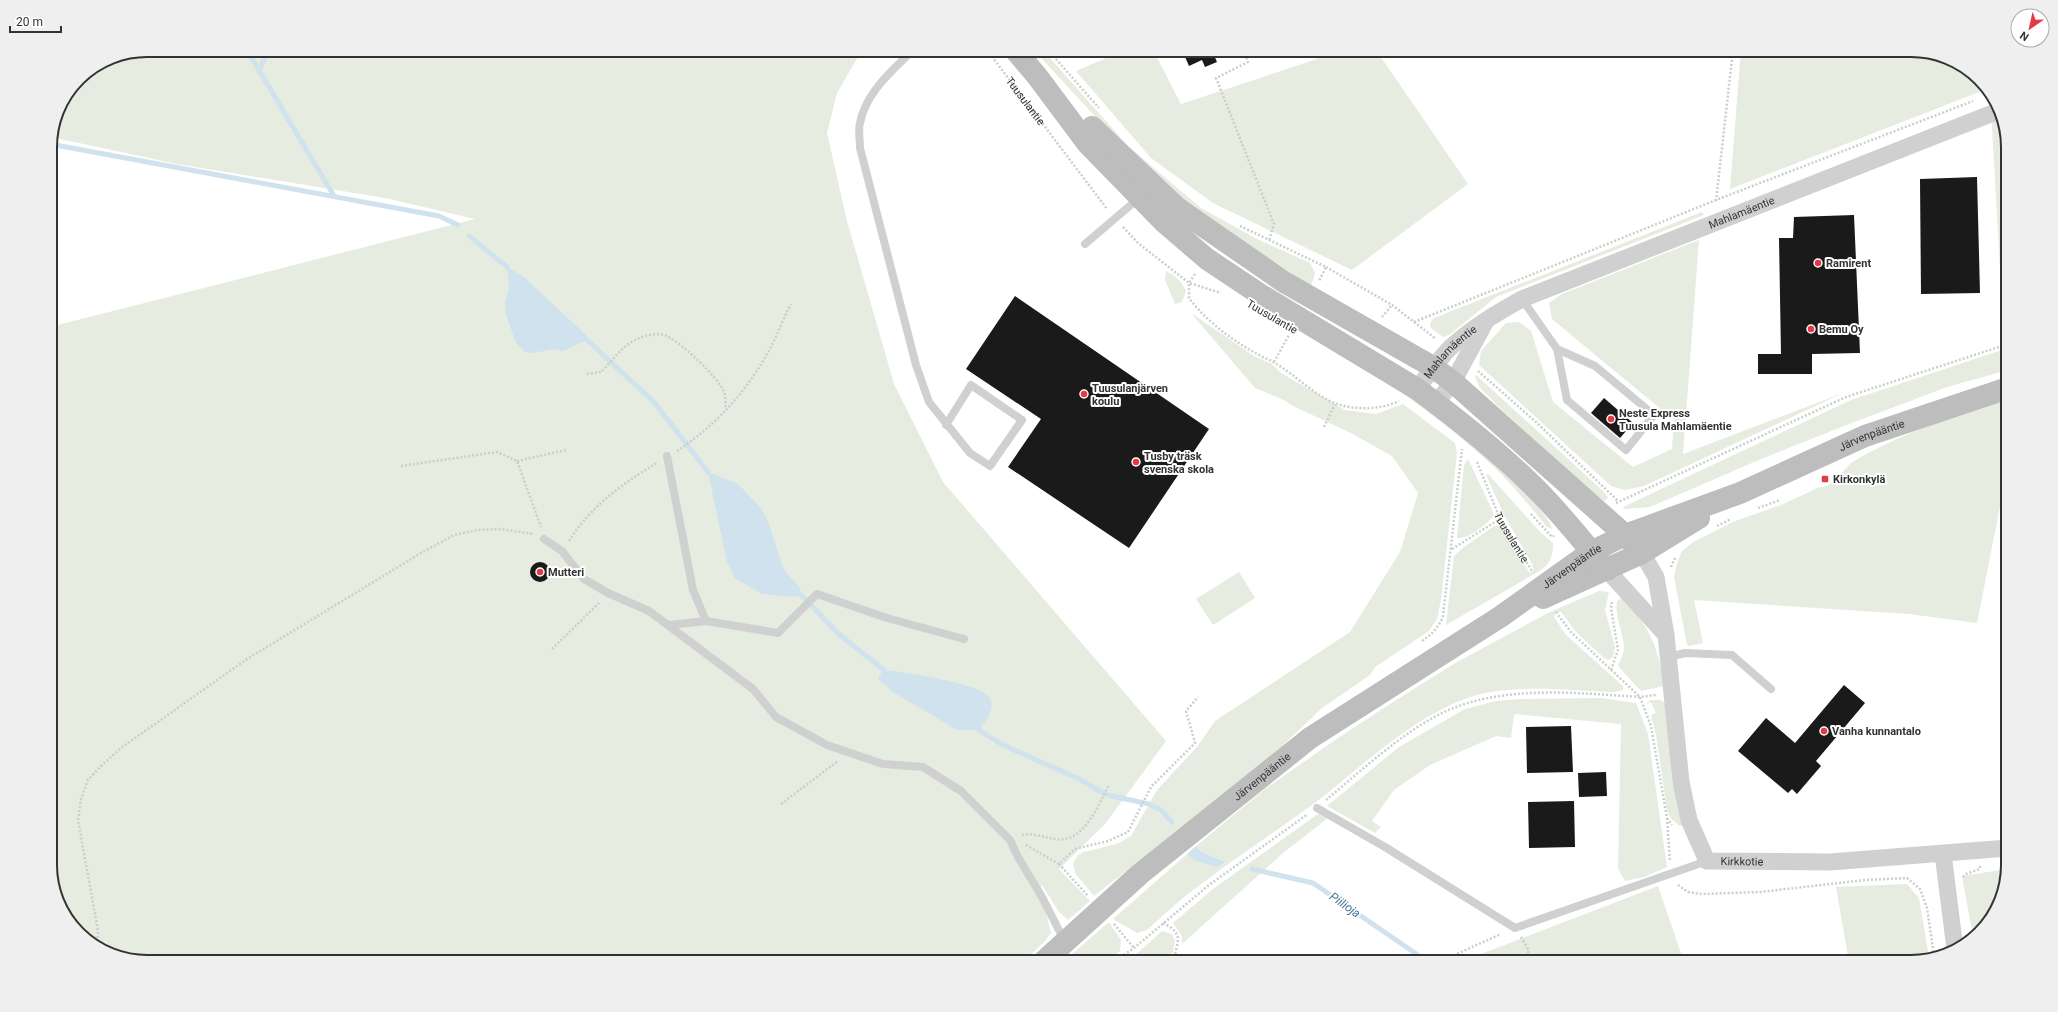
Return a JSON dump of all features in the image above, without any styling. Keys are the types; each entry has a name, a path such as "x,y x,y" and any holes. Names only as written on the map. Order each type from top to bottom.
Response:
{"main road":[{"name":"Tuusulantie","path":"1021,57 1087,143 1147,191 1185,214 1284,282 1433,368 1453,382 1499,421 1598,513 1625,535 1642,553"},
{"name":"Tuusulantie","path":"1147,191 1165,223 1207,259 1410,394 1436,403 1480,437 1529,481 1572,528 1607,570"},
{"name":"Järvenpääntie","path":"1051,955 1140,874 1310,738 1500,617 1591,552 1625,535 1740,493 1865,436 2001,390"},
{"name":"Järvenpääntie","path":"1500,617 1642,553 1740,493"}],"street":[{"name":"Mahlamäentie","path":"1410,394 1459,340 1487,319 1522,299 1994,113"},
{"name":"Mahlamäentie","path":"1436,403 1453,382 1487,319"},
{"name":"Kirkkotie","path":"1642,553 1656,577 1669,656 1681,782 1689,820 1707,861 1830,862 2001,849"},
{"path":"1607,570 1666,635"},
{"path":"1943,854 1954,944"}],"lane":[{"path":"906,57 884,78 870,96 860,123 860,148 916,365 929,402 946,425 970,453 990,466 1022,420 971,385 946,425"},
{"path":"1085,244 1147,191"},
{"path":"1522,299 1557,349 1567,400 1626,450 1654,415 1595,366 1557,349"},
{"path":"668,456 693,590 706,621"},
{"path":"544,539 562,551 584,579 608,593 649,611 753,689 776,717 827,745 849,753 883,764 923,767 961,791 1010,840 1065,942"},
{"path":"669,626 706,621 778,633 817,594 887,618 964,639"},
{"path":"1669,656 1685,653 1732,655 1771,689"},
{"path":"1317,808 1385,847 1515,928 1707,861"}],"path":[{"name":"Tuusulantie","path":"992,57 1097,198 1138,243 1189,283 1225,294"},
{"path":"1054,57 1102,111"},
{"path":"1246,57 1248,62 1216,78 1274,224 1269,240"},
{"path":"1715,222 1716,200 1732,57"},
{"path":"1414,322 1716,200 1977,99"},
{"path":"1234,223 1326,267 1318,284"},
{"path":"1196,271 1189,283 1189,298 1212,324 1259,355 1274,362 1336,404 1354,408 1390,406 1410,394"},
{"path":"562,551 576,530 613,492 693,440 726,411 740,395 767,355 791,304"},
{"path":"587,374 601,372 618,353 638,338 652,335 664,335 682,346 709,371 724,392 726,411"},
{"path":"1274,362 1289,335"},
{"path":"1598,513 1618,501 1846,397 2001,346"},
{"path":"1324,427 1336,404"},
{"path":"1422,642 1440,624 1443,616 1462,444 1467,449"},
{"path":"401,466 497,452 517,461 566,450"},
{"name":"Tuusulantie","path":"1476,459 1500,519 1532,572"},
{"path":"517,461 538,516 544,539"},
{"path":"1753,510 1780,500"},
{"path":"1713,528 1733,517"},
{"path":"1451,550 1500,519"},
{"path":"1552,537 1572,528"},
{"path":"97,940 98,931 78,820 81,799 88,780 121,748 247,659 421,553 454,535 477,530 500,529 530,533 544,539"},
{"path":"1670,568 1678,551"},
{"path":"552,650 608,593"},
{"path":"1556,612 1571,632 1640,697 1651,726 1667,818 1671,874 1678,885 1688,892 1702,894 1760,892 1865,880 1907,878 1920,889 1927,908 1934,952"},
{"path":"1124,955 1209,886 1317,808 1409,734 1440,714 1467,703 1498,696 1528,693 1640,697"},
{"path":"1059,864 1074,849 1108,841 1128,832 1151,787 1195,743 1186,711 1198,698"},
{"path":"781,804 849,753"},
{"path":"1010,840 1024,834 1062,840 1074,836 1089,822 1109,785"},
{"path":"1667,818 1674,828 1698,840"},
{"path":"1010,840 1027,845 1059,864 1091,899"},
{"path":"1960,880 1966,874 1980,869 1979,851"},
{"path":"1110,920 1134,948"},
{"path":"1164,924 1177,933 1179,942 1176,955"},
{"path":"1455,955 1515,928 1528,949 1528,955"}],"shaded area":[{"path":"147,57 858,57 837,93 827,133 847,221 894,384 943,482 1166,741 1106,823 1059,869 1090,901 1068,920 1059,912 1042,885 1036,892 1045,909 1051,933 1030,955 141,955 107,946 88,933 79,924 66,905 57,871 57,325 475,219 385,198 177,164 57,138 60,124 66,107 79,88 88,79 102,69 124,60"},
{"path":"1040,57 1049,57 1128,146 1201,208 1255,238 1310,263 1315,273 1311,286 1197,213 1125,149"},
{"path":"1109,57 1157,57 1181,104 1317,59 1316,57 1381,57 1468,184 1352,270 1213,203 1151,158 1076,71"},
{"path":"1740,57 1923,58 1951,66 1970,79 1981,91 1730,189"},
{"path":"1991,105 1996,118 2001,141 2001,287"},
{"path":"1702,212 1704,215 1496,297 1449,335 1443,337 1431,328 1430,323 1434,318"},
{"path":"1699,240 1683,454 1843,393 1644,486 1625,490 1611,486 1479,365 1481,351 1506,323 1519,322 1531,331 1553,402 1633,467 1672,449 1674,420 1552,319 1549,303 1562,294"},
{"path":"1166,271 1181,282 1186,291 1182,302 1175,304 1165,280"},
{"path":"1191,313 1254,356 1272,364 1281,373 1345,410 1376,414 1403,404 1455,443 1457,453 1441,600 1437,619 1429,631 1375,667 1370,675 1322,708 1280,748 1187,824 1094,896 1075,873 1073,864 1077,856 1084,852 1117,844 1131,836 1157,790 1197,747 1215,721 1350,632 1400,552 1418,493 1392,456 1351,433 1293,406 1284,400 1255,388"},
{"path":"2001,350 2001,372 1947,387 1849,424 1761,459 1650,507 1624,509 1623,507 1851,400"},
{"path":"1371,371 1391,379 1490,456 1538,506 1550,523 1552,529 1547,527 1522,497 1480,454 1434,417"},
{"path":"1476,375 1602,490 1608,497 1605,501 1592,493 1500,408 1480,388 1475,377"},
{"path":"2001,400 2001,501 1977,623 1909,614 1694,600 1703,643 1689,646 1687,645 1674,577 1677,563 1682,551 1693,542 1735,521 1781,505 1820,487 1829,485 1854,461 1910,433"},
{"path":"1468,459 1494,514 1488,522 1478,530 1462,538 1457,538 1464,465"},
{"path":"1488,474 1541,533 1553,543 1552,555 1547,565 1541,570 1446,625 1454,556 1494,526 1500,526 1515,552 1530,573 1534,570 1504,515 1486,475"},
{"path":"1239,572 1255,598 1213,625 1196,599"},
{"path":"1599,591 1609,592 1605,610 1615,647 1613,657 1608,660 1577,633 1561,612 1556,612 1554,617 1566,635 1623,686 1623,690 1615,692 1541,689 1503,690 1470,697 1448,706 1408,729 1389,743 1316,802 1193,890 1147,930 1137,933 1113,919 1187,854 1206,864 1217,866 1226,862 1201,852 1196,846 1265,789 1341,736 1457,662 1550,612"},
{"path":"1622,598 1640,619 1656,648 1665,686 1641,691 1618,666 1623,655 1624,642 1616,607 1617,601"},
{"path":"1601,698 1636,703 1648,734 1667,867 1644,877 1625,881 1618,869 1621,724 1514,714 1511,738 1496,736 1430,765 1394,790 1372,821 1381,827 1375,833 1327,806 1399,747 1465,709 1496,701 1521,699"},
{"path":"1650,700 1660,700 1667,704 1672,781 1682,825 1680,826 1671,819 1667,810 1656,735 1651,715 1656,713 1651,702 1646,704"},
{"path":"1318,814 1328,818 1283,853 1182,944 1182,936 1173,923 1213,889"},
{"path":"2001,870 1998,888 1992,905 1986,915 1972,931 1962,876"},
{"path":"1907,884 1919,898 1928,953 1911,955 1848,955 1836,887"},
{"path":"1658,886 1682,955 1478,955"},
{"path":"1109,922 1121,940 1120,951 1114,955 1071,955"},
{"path":"1162,931 1172,934 1175,941 1173,952 1170,955 1134,955"}],"water":[{"path":"507,267 525,278 587,336 587,340 563,351 554,349 533,353 525,352 516,343 506,315 505,302 509,290"},
{"path":"708,472 738,484 761,508 768,521 785,571 800,588 801,595 795,597 762,594 735,578 727,562"},
{"path":"884,670 942,679 975,688 986,694 991,700 992,704 990,712 979,730 957,730 893,692 880,681 878,677"},
{"path":"1196,846 1201,852 1226,862 1217,867 1196,861 1187,854"}],"building":[{"path":"1185,57 1215,57 1217,62 1205,67 1202,60 1189,66"},
{"path":"1977,177 1980,293 1921,294 1920,179"},
{"path":"1854,215 1860,353 1812,354 1812,374 1758,374 1758,354 1781,354 1779,238 1793,238 1794,217"},
{"path":"1015,296 1209,429 1129,548 1008,467 1041,419 966,369"},
{"path":"1604,398 1633,423 1620,438 1591,413"},
{"name":"Mutteri","path":"536,562 544,562 550,568 550,576 544,582 536,582 530,576 530,568"},
{"name":"Vanha kunnantalo","path":"1844,685 1865,703 1816,761 1821,766 1797,794 1792,789 1788,793 1738,751 1766,718 1795,743"},
{"path":"1571,726 1573,772 1527,773 1526,727"},
{"path":"1606,772 1607,796 1579,797 1578,773"},
{"path":"1574,801 1575,847 1529,848 1528,802"}],"waterway":[{"path":"251,57 334,196"},
{"path":"259,71 265,57"},
{"path":"57,145 439,216 458,225"},
{"path":"469,236 507,267"},
{"path":"587,340 654,402 708,472"},
{"path":"801,595 840,635 884,670"},
{"path":"979,730 1003,745 1079,779 1107,795 1149,804 1161,810 1172,822"},
{"name":"Piilioja","path":"1252,869 1313,883 1418,955"}],"place":[{"name":"Ramirent","path":"1818,263"},
{"name":"Bemu Oy","path":"1811,329"},
{"name":"Tuusulanjärven koulu","path":"1084,394"},
{"name":"Neste Express Tuusula Mahlamäentie","path":"1611,419"},
{"name":"Tusby träsk svenska skola","path":"1136,462"},
{"name":"Kirkonkylä","path":"1825,479"},
{"name":"Mutteri","path":"540,572"},
{"name":"Vanha kunnantalo","path":"1824,731"}]}
